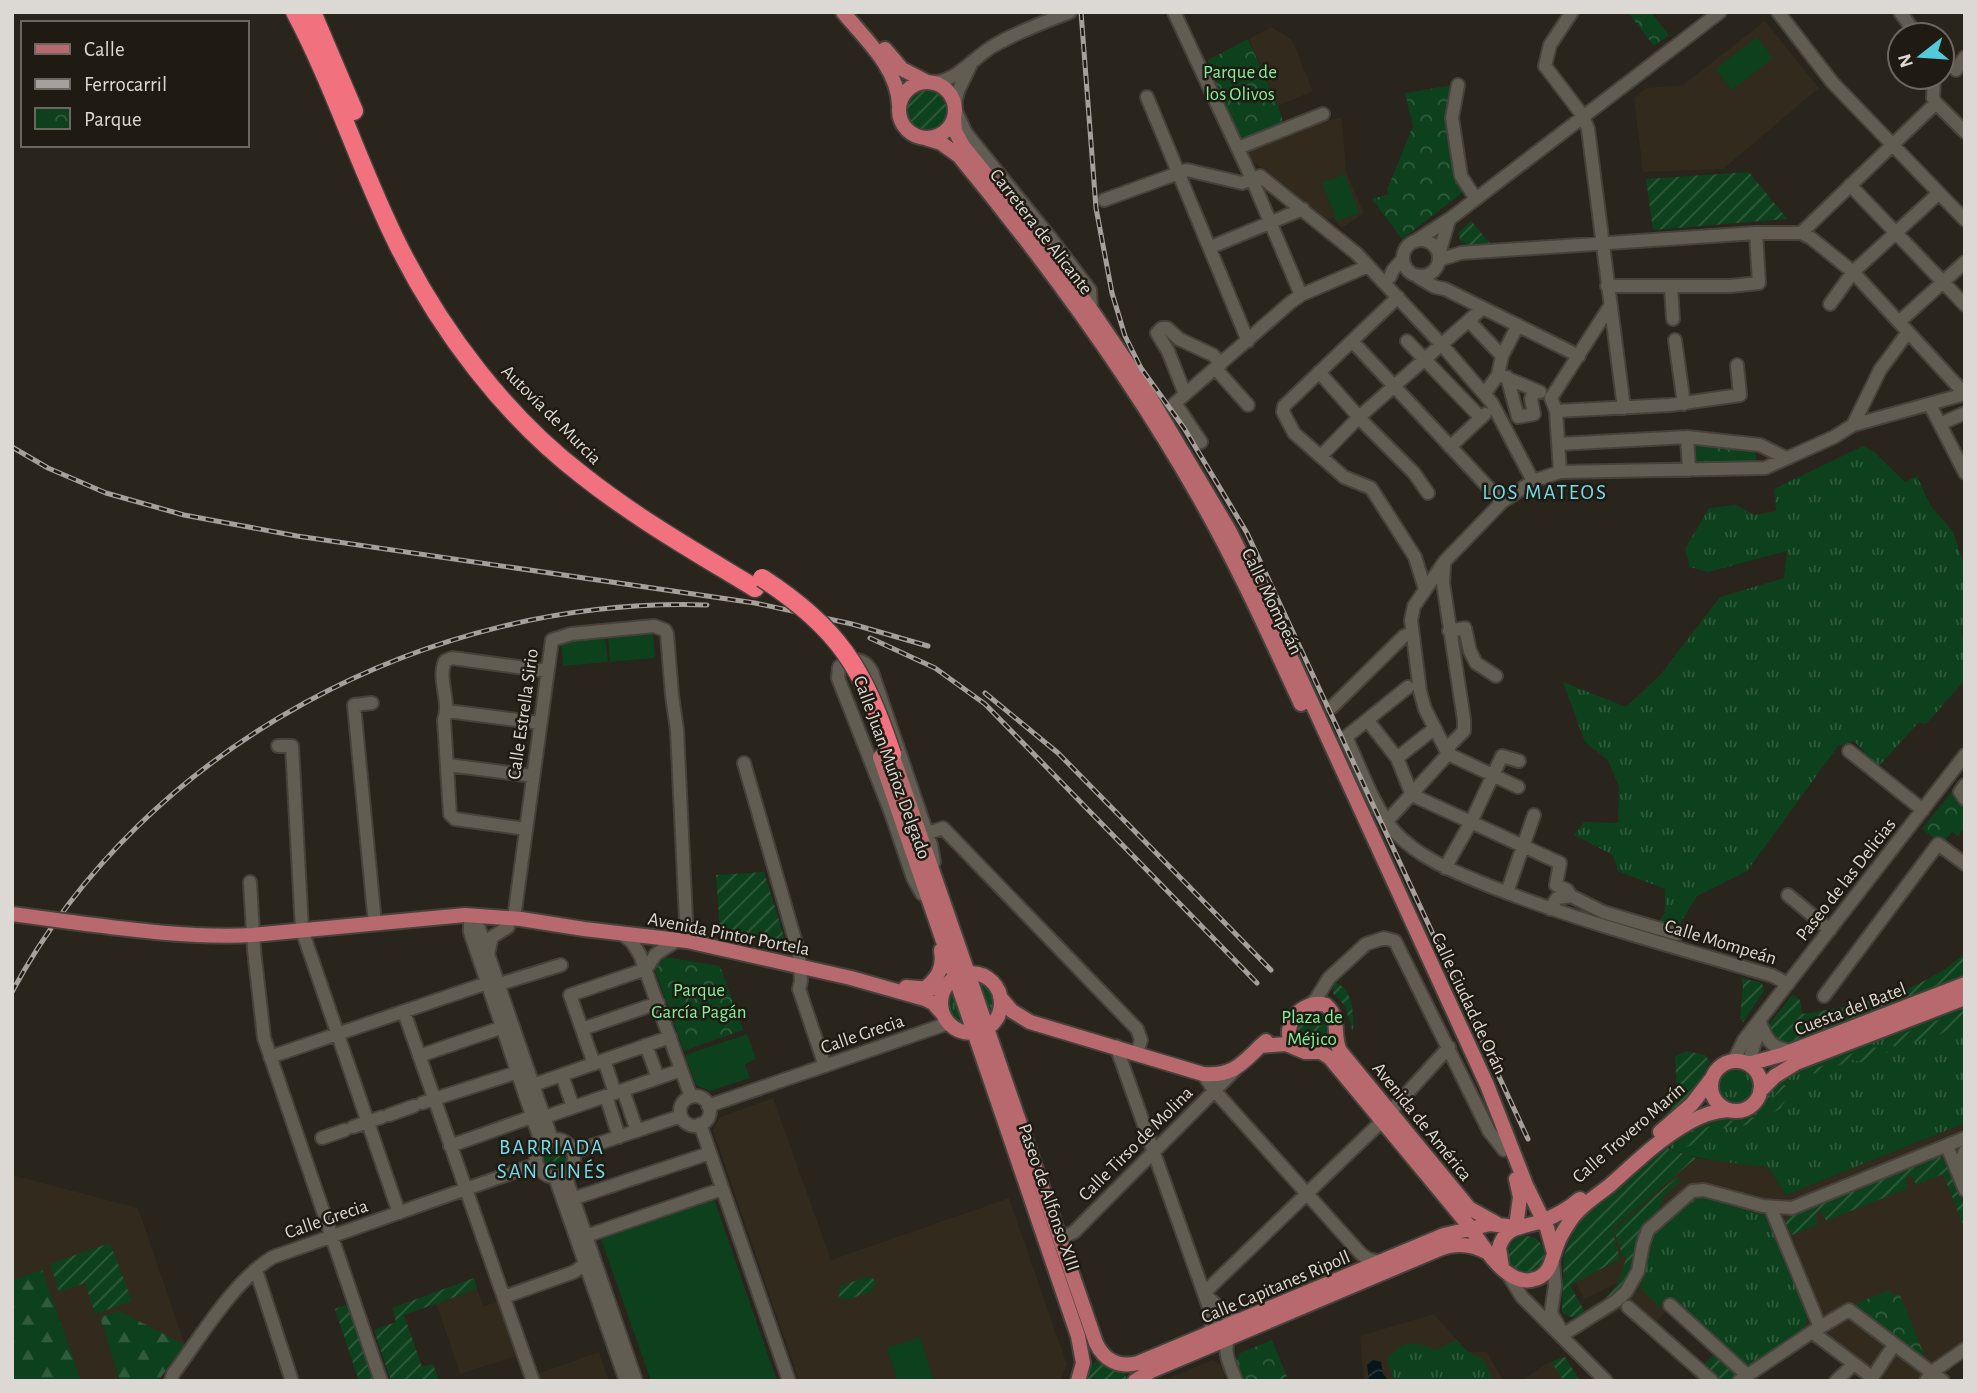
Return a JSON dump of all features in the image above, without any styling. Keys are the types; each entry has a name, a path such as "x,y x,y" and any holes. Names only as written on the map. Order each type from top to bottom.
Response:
{"highway":[{"name":"Autovía de Murcia","path":"295,12 350,117 419,261 459,324 496,373 551,432 598,473 677,527 772,585 811,614 838,643 857,670 874,703 886,756"},
{"name":"Autovía de Murcia","path":"312,12 350,117"}],"main road":[{"path":"843,12 888,68 897,88 901,121 908,131 925,138 943,133 955,110 944,88 902,69 855,12"},
{"path":"899,109 902,97 908,90 915,85 929,82"},
{"name":"Carretera de Alicante","path":"955,110 954,128 961,143 1091,309 1119,359"},
{"name":"Carretera de Alicante","path":"925,138 941,143 958,156 1119,359"},
{"name":"Calle Mompeán","path":"1119,359 1186,454 1234,542 1277,627 1375,842"},
{"name":"Calle Mompeán","path":"1119,359 1231,558 1379,867"},
{"name":"Calle Juan Muñoz Delgado","path":"886,756 942,919 957,978 984,1030"},
{"name":"Calle Ciudad de Orán","path":"1375,842 1379,867 1504,1150 1525,1187"},
{"name":"Calle Ciudad de Orán","path":"1379,867 1395,884 1487,1085 1525,1187"},
{"name":"Avenida Pintor Portela","path":"12,914 172,933 253,935 465,915 651,936 866,982 933,1003 959,1031 984,1030"},
{"path":"428,918 473,924 514,921"},
{"path":"924,989 937,977 942,966 942,919"},
{"name":"Avenida Pintor Portela","path":"375,924 473,924"},
{"path":"946,1019 941,998 957,978 981,974 995,984 1000,997 1012,1011 1030,1022"},
{"name":"Avenida Pintor Portela","path":"866,982 924,989 957,978"},
{"name":"Cuesta del Batel","path":"1748,1064 1792,1051 1965,984"},
{"path":"984,1030 1000,1011 1000,997"},
{"name":"Cuesta del Batel","path":"1760,1091 1775,1076 1796,1063 1965,998"},
{"path":"1260,1046 1280,1043 1294,1047 1310,1051 1326,1044 1336,1029 1335,1015 1328,1006 1318,1003 1298,1012 1290,1025 1288,1036 1294,1047"},
{"path":"984,1030 1017,1022 1030,1022 1203,1074"},
{"name":"Calle Tirso de Molina","path":"1203,1074 1225,1074 1237,1068 1260,1046 1290,1025"},
{"name":"Avenida de América","path":"1336,1029 1340,1051 1487,1253 1505,1271"},
{"name":"Paseo de Alfonso XIII","path":"984,1030 1096,1343 1102,1354 1123,1370 1128,1381"},
{"name":"Paseo de Alfonso XIII","path":"984,1030 1077,1336 1083,1359 1078,1379"},
{"name":"Avenida de América","path":"1310,1051 1321,1052 1331,1058 1469,1208 1498,1224"},
{"path":"1733,1062 1748,1064 1759,1076 1760,1091 1754,1103 1747,1109 1728,1110 1715,1099 1711,1087 1712,1078 1719,1068 1733,1062"},
{"name":"Calle Trovero Marín","path":"1569,1213 1686,1110 1712,1078"},
{"name":"Calle Trovero Marín","path":"1569,1213 1685,1124 1704,1115 1728,1110"},
{"path":"1525,1187 1544,1205 1569,1213"},
{"path":"1525,1187 1544,1220 1553,1251"},
{"path":"1520,1226 1520,1197 1525,1187"},
{"path":"1450,1203 1454,1218 1450,1238"},
{"path":"1569,1213 1545,1273 1534,1280 1520,1280 1505,1271 1499,1258 1499,1246 1505,1234 1520,1226 1569,1213"},
{"path":"1450,1238 1470,1227 1498,1224 1520,1226 1541,1230 1553,1251"},
{"path":"1450,1238 1487,1253"},
{"name":"Calle Capitanes Ripoll","path":"1078,1379 1086,1367 1095,1361 1134,1365 1381,1262 1450,1238"},
{"name":"Calle Capitanes Ripoll","path":"1135,1381 1151,1371 1437,1250 1450,1238"}],"street":[{"path":"929,82 945,80 993,46 1070,12"},
{"path":"1174,12 1252,179 1301,295"},
{"path":"1572,12 1550,45 1545,66 1583,116 1588,129 1623,408"},
{"path":"1387,280 1402,260 1409,244 1476,199 1720,12"},
{"path":"1778,12 1832,82 1965,220"},
{"path":"1956,70 1965,57"},
{"path":"955,110 958,91 972,63"},
{"path":"1458,85 1452,118 1461,176 1476,199"},
{"path":"1933,91 1936,103 1965,132"},
{"path":"1147,97 1248,341"},
{"path":"1801,233 1936,103"},
{"path":"1238,148 1323,114"},
{"path":"1104,200 1193,169 1242,183 1260,176 1387,280 1398,297 1485,393 1533,481"},
{"path":"1850,186 1965,305"},
{"path":"1830,304 1853,272 1939,193"},
{"path":"1211,247 1303,209"},
{"path":"1387,280 1414,275 1426,276 1449,219"},
{"path":"1607,286 1671,287 1759,283 1756,233"},
{"path":"1417,240 1437,254 1756,233 1801,233 1811,237 1853,272 1965,394 1853,425 1834,437 1761,469 1560,472 1533,481 1502,502 1445,562 1424,589 1414,606 1411,620 1420,691 1448,754 1518,787"},
{"path":"1437,254 1442,288"},
{"path":"1402,260 1414,275 1435,288 1442,288 1579,356"},
{"path":"1853,425 1904,327 1942,282 1965,261"},
{"path":"1200,442 1174,403 1301,295 1368,266"},
{"path":"1671,287 1673,318"},
{"path":"1398,297 1284,406 1283,412 1294,433 1344,477 1371,488 1415,557 1424,589"},
{"path":"1551,398 1610,306"},
{"path":"1321,456 1359,417 1483,308"},
{"path":"1469,321 1502,356"},
{"path":"1518,325 1502,356 1503,376 1518,417 1534,414 1531,399 1535,390"},
{"path":"1185,394 1168,351 1158,336 1157,333 1162,328 1167,328 1180,339 1213,355 1218,366 1248,405"},
{"path":"1675,340 1684,404"},
{"path":"1352,341 1502,502"},
{"path":"1407,341 1480,418"},
{"path":"1556,411 1684,404 1740,396 1737,365"},
{"path":"1319,372 1415,473 1428,493"},
{"path":"1485,393 1503,376"},
{"path":"1503,376 1551,398 1556,411 1560,472"},
{"path":"1930,405 1965,473"},
{"path":"1450,447 1493,406"},
{"path":"1940,424 1965,413"},
{"path":"1559,444 1688,437 1760,445 1786,458"},
{"path":"1688,437 1689,470"},
{"path":"1760,445 1761,469"},
{"path":"1388,820 1448,754 1450,745 1468,733 1449,631 1443,583 1445,562"},
{"path":"560,637 654,626 665,630 667,634 677,730 682,941 656,954 644,966 570,995 582,1029 614,1093 637,1130"},
{"path":"1449,631 1465,628 1476,663 1496,676"},
{"path":"1332,707 1405,636 1412,633"},
{"name":"Calle Estrella Sirio","path":"514,921 550,644 560,637"},
{"name":"Calle Estrella Sirio","path":"514,921 556,643 560,637"},
{"path":"526,829 455,819 450,814 444,720 447,711 442,677 444,663 452,658 547,671"},
{"name":"Calle Juan Muñoz Delgado","path":"853,659 863,661 872,672 928,833 942,919 913,878 891,813 853,721 837,671 844,662 853,659"},
{"path":"1408,687 1368,721 1397,758 1412,794 1560,863 1556,885 1571,896 1603,912 1678,934"},
{"path":"373,703 354,705 375,924"},
{"path":"447,711 540,723"},
{"name":"Calle Mompeán","path":"1368,721 1346,737 1370,790 1393,830 1415,850 1445,868 1550,909 1773,976 1788,984"},
{"path":"1397,758 1435,728"},
{"path":"278,746 292,746 302,930 399,1213"},
{"path":"1849,751 1923,810"},
{"name":"Paseo de las Delicias","path":"1733,1062 1737,1050 1965,755"},
{"path":"1445,868 1471,822 1502,756 1520,761"},
{"path":"744,763 799,954 799,989 825,1066"},
{"path":"448,765 533,776"},
{"path":"1507,892 1534,815"},
{"path":"928,833 943,828 1137,1029 1141,1040 1137,1053"},
{"path":"1824,996 1938,844 1965,864"},
{"path":"250,882 264,1038 270,1057 312,1141 332,1236 381,1381"},
{"path":"1788,895 1830,930"},
{"path":"1550,909 1558,898 1571,896"},
{"path":"488,954 492,937 514,921"},
{"path":"539,1116 503,1027 492,984 488,954 479,928 473,924 470,932 492,984 533,1085 547,1142"},
{"path":"621,933 637,949 691,1097"},
{"path":"644,966 642,945 651,936 657,944 656,954"},
{"name":"Calle Ciudad de Orán","path":"1329,978 1370,941 1384,938 1395,941 1489,1131 1504,1150"},
{"path":"270,1057 492,984 561,965"},
{"path":"1309,1005 1329,978"},
{"path":"1328,1006 1329,978"},
{"path":"582,1029 658,1003"},
{"path":"404,1012 419,1056 423,1103 450,1146 533,1381"},
{"name":"Calle Grecia","path":"708,1106 825,1066 946,1019"},
{"path":"1759,1024 1770,1044 1792,1051"},
{"name":"Paseo de las Delicias","path":"1748,1064 1759,1024"},
{"path":"419,1056 503,1027"},
{"path":"533,1085 670,1037"},
{"path":"646,1045 657,1078"},
{"path":"1116,1046 1213,1319 1212,1328 1205,1336"},
{"path":"1204,1293 1404,1098 1449,1047"},
{"name":"Calle Tirso de Molina","path":"1058,1233 1064,1237 1074,1232 1237,1068"},
{"path":"450,1146 681,1070"},
{"path":"312,1141 519,1072"},
{"path":"1203,1074 1214,1090 1361,1254 1381,1262"},
{"path":"562,1075 573,1107"},
{"path":"614,1093 620,1137"},
{"path":"691,1097 702,1098 708,1106 708,1118 700,1125 688,1124 681,1115 682,1104 691,1097"},
{"path":"573,1152 681,1115"},
{"path":"700,1125 789,1381"},
{"path":"1566,1339 1629,1289 1639,1268 1648,1230 1692,1191 1710,1191 1779,1208 1792,1208 1965,1138"},
{"path":"564,1141 573,1152 573,1165 560,1176 544,1174 537,1164 537,1155 547,1142 564,1141"},
{"path":"1947,1146 1964,1187"},
{"path":"1964,1187 1960,1167 1965,1152"},
{"path":"572,1199 709,1153"},
{"name":"Calle Grecia","path":"172,1377 233,1294 273,1256 537,1164"},
{"path":"560,1176 586,1236 636,1381"},
{"path":"560,1176 585,1264 626,1381"},
{"path":"586,1236 722,1189"},
{"path":"1779,1208 1781,1234 1816,1325 1871,1379 1894,1345"},
{"path":"1553,1251 1558,1311 1562,1318 1570,1321 1588,1319"},
{"path":"504,1297 574,1272 585,1264"},
{"path":"256,1270 292,1381"},
{"path":"1505,1271 1529,1305 1606,1381"},
{"path":"1204,1293 1228,1317 1240,1321"},
{"path":"1555,1294 1551,1313 1566,1339"},
{"path":"1670,1305 1718,1349 1743,1378 1816,1325 1849,1311 1894,1345 1929,1377 1943,1381"},
{"path":"1628,1307 1712,1381"},
{"path":"1230,1337 1225,1352 1236,1381"},
{"path":"1929,1377 1965,1349"},
{"path":"1836,1381 1854,1364"}],"shaded area":[{"path":"1765,21 1819,88 1723,169 1643,172 1634,98 1646,88 1683,85"},
{"path":"1271,27 1292,40 1313,91 1278,106 1249,39"},
{"path":"1342,117 1346,171 1363,211 1363,214 1343,227 1339,226 1333,217 1327,220 1249,158 1245,151 1300,128"},
{"path":"773,1098 831,1260 1009,1198 1067,1365 1060,1381 799,1381 713,1131 720,1117"},
{"path":"1965,1123 1965,1349 1932,1372 1943,1381 1870,1381 1812,1332 1747,1375 1671,1305 1652,1327 1628,1307 1592,1325 1584,1311 1610,1294 1619,1282 1584,1299 1575,1282 1620,1259 1611,1229 1696,1158 1768,1167 1786,1195"},
{"path":"12,1175 138,1208 185,1345 158,1381 12,1381"},
{"path":"477,1289 484,1306 499,1301 516,1356 460,1374 436,1303"},
{"path":"1434,1314 1468,1352 1487,1352 1503,1381 1364,1381 1360,1336"},
{"path":"599,1352 609,1381 539,1381 537,1374"},
{"path":"1565,1357 1580,1381 1522,1381 1544,1365"},
{"path":"1212,1360 1221,1365 1224,1381 1163,1381"}],"green space":[{"path":"1628,12 1651,12 1669,35 1654,46"},
{"path":"1757,37 1773,58 1732,90 1716,69"},
{"name":"Parque de los Olivos","path":"1248,39 1283,122 1239,141 1209,74 1208,60"},
{"path":"923,82 940,85 951,95 950,126 937,136 924,138 913,134 904,125 900,114 900,102 908,90"},
{"path":"1453,85 1466,190 1402,239 1372,199 1389,194 1387,190 1413,126 1405,93"},
{"path":"1749,172 1787,219 1653,230 1646,179"},
{"path":"1345,174 1359,213 1337,221 1322,183"},
{"path":"1471,221 1491,244 1468,245 1460,241 1459,232"},
{"path":"1694,443 1756,449 1756,465 1695,463"},
{"path":"1863,446 1874,452 1905,482 1917,476 1930,505 1953,532 1965,567 1962,636 1965,638 1965,680 1926,724 1919,722 1878,767 1854,741 1838,746 1747,871 1697,896 1676,930 1658,923 1665,913 1665,889 1618,871 1613,855 1574,835 1584,822 1618,823 1619,787 1608,760 1585,742 1563,682 1626,707 1661,674 1720,597 1784,578 1787,551 1708,572 1690,567 1685,549 1709,508 1736,505 1754,515 1776,511 1774,489"},
{"path":"653,634 655,658 610,662 608,637"},
{"path":"605,638 608,662 563,666 561,641"},
{"path":"1953,790 1965,803 1965,826 1958,836 1952,832 1945,841 1938,841 1922,829"},
{"path":"764,872 787,946 720,932 716,875"},
{"path":"1965,953 1965,976 1790,1044 1781,1045 1768,1031 1770,1023 1793,994 1800,1000 1802,1014 1888,996 1928,979"},
{"name":"Parque García Pagán","path":"665,957 720,966 743,1030 684,1051 655,970"},
{"path":"967,973 988,979 1000,993 999,1011 987,1029"},
{"path":"955,977 974,1034 953,1025 943,1013 941,998 946,986"},
{"path":"1741,978 1762,983 1764,991 1743,1022 1740,1019 1743,985"},
{"path":"1334,982 1341,985 1349,996 1353,1011 1353,1033 1345,1006 1333,993"},
{"name":"Plaza de Méjico","path":"1326,1005 1330,1039 1319,1048 1291,1043 1292,1021"},
{"path":"1965,1006 1965,1123 1786,1195 1768,1167 1698,1158 1666,1144 1688,1129 1716,1118 1749,1115 1780,1082 1799,1070"},
{"path":"1965,1009 1965,1019 1958,1028 1898,1048 1883,1042"},
{"path":"747,1034 756,1059 745,1064 750,1078 710,1091 696,1085 685,1055"},
{"path":"1871,1046 1888,1052 1863,1062 1853,1060 1814,1074 1812,1070"},
{"path":"1686,1051 1705,1055 1710,1062 1693,1091 1660,1122 1671,1109 1677,1091 1675,1057"},
{"path":"1736,1069 1749,1074 1754,1087 1749,1100 1736,1105 1723,1100 1718,1087 1723,1074"},
{"path":"1783,1084 1792,1090 1780,1109 1746,1125 1713,1130 1712,1140 1686,1147 1676,1143 1696,1131 1723,1122 1756,1117 1767,1107"},
{"path":"1666,1144 1669,1149 1696,1158 1612,1229 1620,1259 1570,1285 1586,1314 1572,1317 1566,1315 1562,1311 1564,1256 1576,1221"},
{"path":"555,1146 564,1150 568,1159 564,1168 555,1172 546,1168 542,1159 546,1150"},
{"path":"1938,1156 1945,1160 1965,1208 1965,1229 1943,1174 1916,1185 1912,1176 1908,1176 1905,1180 1908,1188 1826,1221 1822,1212 1818,1212 1815,1215 1818,1224 1792,1235 1785,1222 1791,1215"},
{"path":"1677,1177 1681,1181 1663,1197 1660,1207 1640,1234 1628,1281 1609,1300 1606,1297 1617,1285 1627,1256 1623,1257 1614,1230"},
{"path":"1702,1196 1766,1216 1808,1313 1805,1331 1752,1367 1746,1367 1672,1297 1660,1307 1640,1288 1655,1234 1674,1214"},
{"path":"714,1199 777,1381 651,1381 601,1239"},
{"path":"1526,1236 1539,1241 1544,1254 1539,1267 1526,1272 1513,1267 1508,1254 1513,1241"},
{"path":"110,1243 132,1301 95,1314 85,1283 59,1292 50,1264"},
{"path":"42,1270 81,1381 12,1381 12,1280"},
{"path":"867,1277 873,1278 876,1283 872,1291 847,1300 840,1299 840,1286"},
{"path":"474,1278 477,1289 404,1315 422,1367 433,1364 439,1381 391,1381 374,1330 396,1322 392,1308"},
{"path":"1889,1290 1893,1295 1900,1295 1927,1362 1860,1319 1865,1312 1855,1304"},
{"path":"348,1304 374,1381 359,1381 335,1309"},
{"path":"119,1311 185,1345 158,1381 120,1381 100,1317"},
{"path":"920,1337 934,1381 898,1381 887,1348"},
{"path":"1272,1340 1287,1377 1276,1381 1243,1381 1236,1360 1240,1353"},
{"path":"1457,1340 1468,1352 1483,1359 1493,1381 1394,1381 1387,1359 1399,1348 1415,1344 1436,1350"},
{"path":"1717,1352 1741,1374 1733,1381 1720,1381 1704,1364"},
{"path":"1565,1357 1580,1381 1564,1381 1551,1362"},
{"path":"1100,1360 1123,1370 1128,1381 1078,1381 1086,1367"}],"water":[{"path":"1373,1360 1381,1362 1383,1374 1389,1381 1369,1381 1367,1365"}],"railway":[{"path":"1081,12 1096,208 1112,293 1125,336 1141,368 1184,428 1247,533 1528,1139"},
{"path":"12,447 48,468 106,493 184,515 297,536 755,603 852,624 928,646"},
{"path":"12,992 69,904 138,826 217,759 306,702 400,658 500,627 603,609 707,605"},
{"path":"870,638 935,668 985,704 1257,983"},
{"path":"985,693 1058,753 1271,970"}],"district":[{"name":"LOS MATEOS","path":"1545,492"},
{"name":"BARRIADA SAN GINÉS","path":"552,1159"}]}
